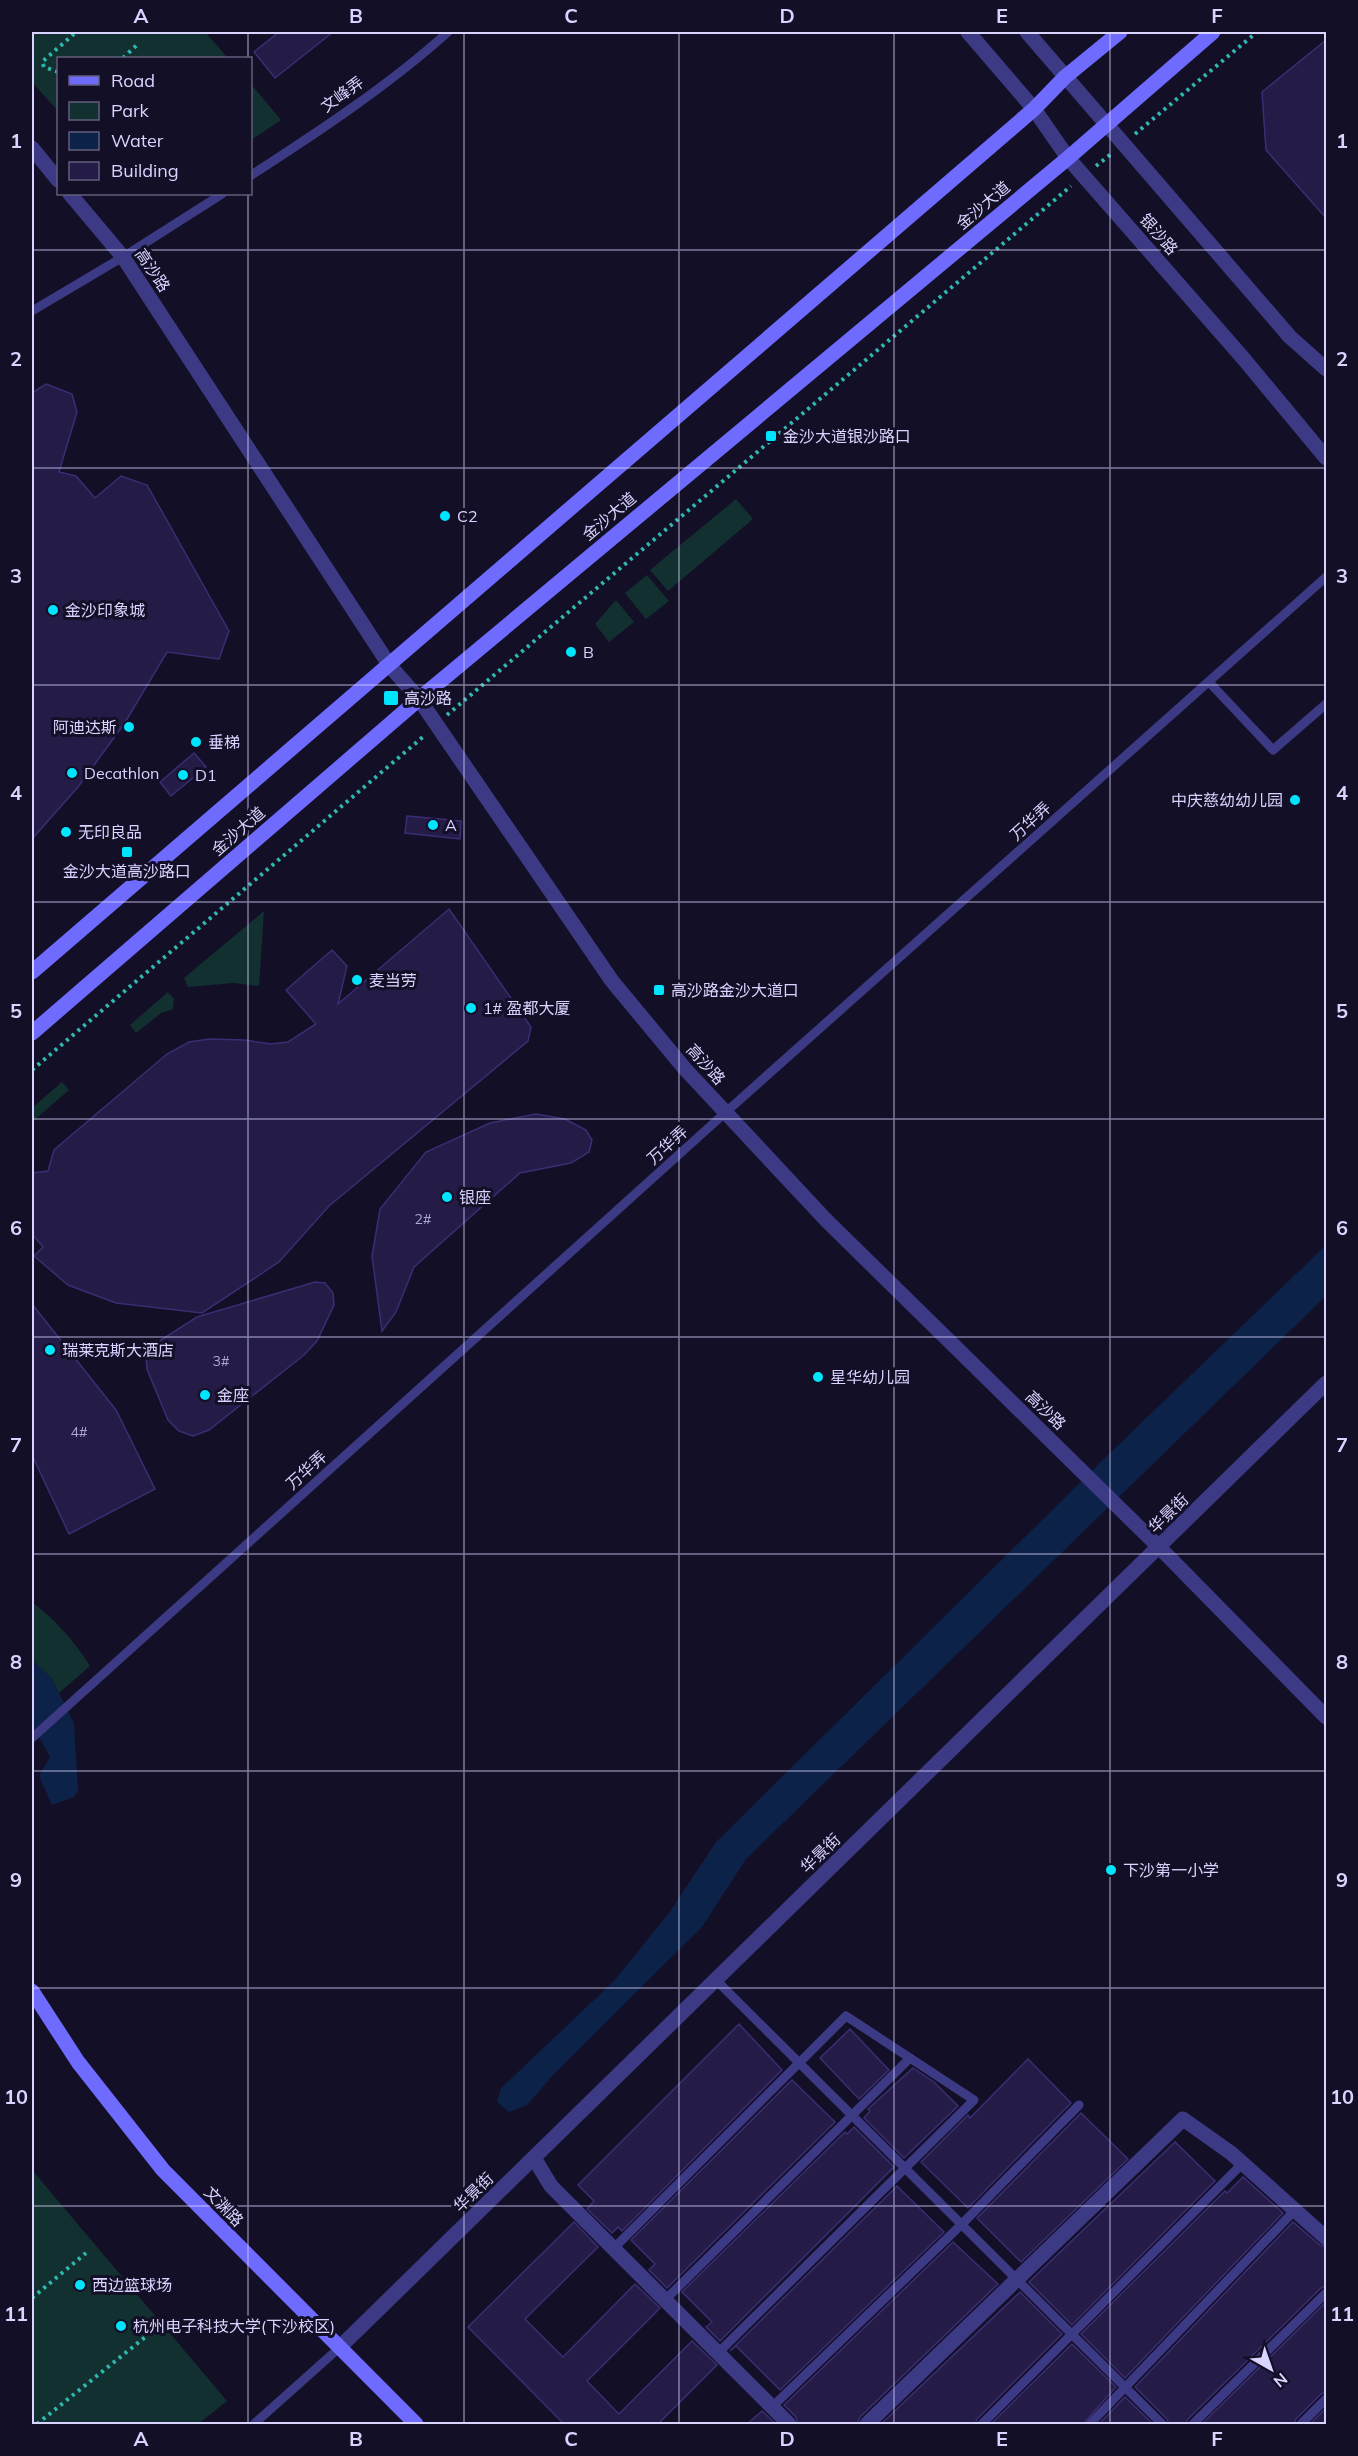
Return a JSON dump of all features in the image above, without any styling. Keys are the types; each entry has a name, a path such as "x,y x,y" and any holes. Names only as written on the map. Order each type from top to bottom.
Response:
{"main road":[{"name":"金沙大道","path":"32,972 390,666 1034,109 1065,77 1120,32"},
{"name":"金沙大道","path":"32,1033 419,699 1068,158 1106,122 1213,32"},
{"name":"文渊路","path":"32,1991 78,2062 163,2169 416,2424"}],"street":[{"name":"银沙路","path":"968,32 1034,109 1068,158 1244,358 1326,458"},
{"name":"银沙路","path":"1027,32 1290,337 1326,369"},
{"path":"32,148 57,179"},
{"name":"高沙路","path":"71,195 123,257 390,666 419,699 612,981 726,1112 826,1220 1159,1547 1326,1717"},
{"name":"华景街","path":"339,2348 1326,1383"},
{"path":"867,2424 1183,2119 1243,2163 1326,2238"},
{"path":"534,2157 552,2186 789,2424"}],"lane":[{"name":"文峰弄","path":"252,175 332,121 425,52 448,32"},
{"path":"32,310 123,257 220,195"},
{"name":"万华弄","path":"32,1738 726,1112 1326,577"},
{"path":"1209,682 1273,750 1326,704"},
{"path":"716,1980 1162,2424"},
{"path":"614,2248 846,2016 974,2100 719,2352"},
{"path":"664,2301 910,2058"},
{"path":"772,2407 962,2224 1079,2105"},
{"path":"982,2424 1243,2163"},
{"path":"1090,2424 1296,2209"},
{"path":"1193,2424 1326,2293"},
{"path":"254,2424 339,2348"},
{"path":"1301,2424 1326,2399"}],"path":[{"path":"57,72 44,67 42,62 76,32"},
{"path":"32,1070 1017,229 1257,32"},
{"path":"124,57 139,43"},
{"path":"32,2298 86,2253"},
{"path":"37,2424 154,2330"}],"green space":[{"path":"32,32 205,32 227,57 57,57 57,110 32,82"},
{"path":"252,85 281,120 252,139"},
{"path":"736,499 753,519 668,591 650,570"},
{"path":"647,575 669,601 646,619 625,593"},
{"path":"616,600 634,622 609,642 595,624"},
{"path":"264,911 259,986 234,983 188,987 184,978"},
{"path":"168,992 174,999 173,1009 161,1013 136,1033 130,1025"},
{"path":"62,1082 69,1090 32,1122 32,1108"},
{"path":"32,1602 64,1631 90,1666 59,1693 52,1679 32,1660"},
{"name":"西边篮球场","path":"32,2170 227,2401 198,2424 32,2424"}],"water":[{"path":"1326,1245 1326,1296 746,1859 702,1927 554,2074 527,2105 509,2112 497,2102 501,2088 613,1982 669,1913 716,1842 1111,1452"},
{"path":"32,1660 52,1679 74,1723 78,1791 74,1797 52,1805 39,1776 50,1757 32,1725"}],"building":[{"path":"279,32 333,32 275,78 254,52"},
{"path":"1326,40 1326,218 1266,150 1262,92"},
{"name":"金沙印象城","path":"46,384 72,394 77,412 59,472 76,476 95,498 121,476 147,485 229,631 219,659 167,652 124,724 78,787 32,839 32,393"},
{"name":"D1","path":"194,753 206,767 171,796 160,782"},
{"name":"A","path":"407,816 461,821 460,839 405,833"},
{"path":"449,909 531,1027 528,1041 329,1206 279,1262 202,1313 116,1303 68,1285 34,1256 43,1247 32,1234 32,1173 48,1171 54,1150 167,1054 189,1042 209,1039 245,1040 271,1044 288,1042 316,1024 286,990 332,950 347,966 338,1004"},
{"path":"536,1114 565,1119 586,1130 592,1140 589,1152 571,1163 520,1173 414,1267 396,1312 382,1331 372,1256 380,1209 426,1152 490,1123"},
{"path":"315,1282 325,1283 333,1293 334,1305 317,1341 304,1355 209,1430 193,1436 179,1431 168,1420 147,1369 146,1355 153,1345 197,1317"},
{"path":"32,1304 116,1410 155,1489 69,1534 32,1455"},
{"path":"739,2024 782,2070 622,2231 618,2227 612,2233 587,2209 594,2201 578,2185"},
{"path":"850,2029 889,2070 859,2099 820,2058"},
{"path":"1028,2059 1071,2103 968,2208 921,2162 968,2115 970,2118"},
{"path":"913,2068 934,2082 958,2106 904,2158 864,2118 870,2111 868,2109"},
{"path":"792,2080 835,2122 667,2288 649,2270 655,2264 631,2240"},
{"path":"1081,2113 1128,2159 1021,2262 977,2218"},
{"path":"854,2127 894,2167 720,2341 706,2327 712,2322 682,2292 845,2132 847,2134"},
{"path":"1175,2142 1215,2181 1072,2325 1029,2282"},
{"path":"1243,2177 1283,2213 1125,2378 1081,2334 1225,2191 1227,2193"},
{"path":"897,2186 944,2232 780,2390 736,2346 730,2351"},
{"path":"574,2222 598,2247 525,2319 563,2357 635,2284 660,2308 587,2381 619,2414 692,2341 717,2365 658,2424 564,2424 468,2327"},
{"path":"1293,2222 1320,2245 1326,2247 1326,2286 1321,2288 1188,2419 1186,2424 1169,2424 1167,2419 1135,2387"},
{"path":"953,2242 998,2284 860,2417 857,2424 798,2424 796,2417 784,2405"},
{"path":"1020,2292 1062,2334 977,2419 975,2424 881,2424"},
{"path":"1326,2302 1326,2392 1321,2394 1296,2419 1294,2424 1202,2424"},
{"path":"1072,2344 1116,2387 1083,2424 991,2424"},
{"path":"1125,2397 1153,2424 1099,2424"},
{"path":"1326,2408 1326,2424 1310,2424"},
{"path":"762,2411 776,2424 747,2424"}],"place":[{"name":"金沙大道银沙路口","path":"771,436"},
{"name":"C2","path":"445,516"},
{"name":"金沙印象城","path":"53,610"},
{"name":"B","path":"571,652"},
{"name":"高沙路","path":"391,698"},
{"name":"阿迪达斯","path":"129,727"},
{"name":"垂梯","path":"196,742"},
{"name":"Decathlon","path":"72,773"},
{"name":"D1","path":"183,775"},
{"name":"中庆慈幼幼儿园","path":"1295,800"},
{"name":"A","path":"433,825"},
{"name":"无印良品","path":"66,832"},
{"name":"金沙大道高沙路口","path":"127,852"},
{"name":"麦当劳","path":"357,980"},
{"name":"高沙路金沙大道口","path":"659,990"},
{"name":"1# 盈都大厦","path":"471,1008"},
{"name":"银座","path":"447,1197"},
{"name":"瑞莱克斯大酒店","path":"50,1350"},
{"name":"星华幼儿园","path":"818,1377"},
{"name":"金座","path":"205,1395"},
{"name":"下沙第一小学","path":"1111,1870"},
{"name":"西边篮球场","path":"80,2285"},
{"name":"杭州电子科技大学(下沙校区)","path":"121,2326"}]}
